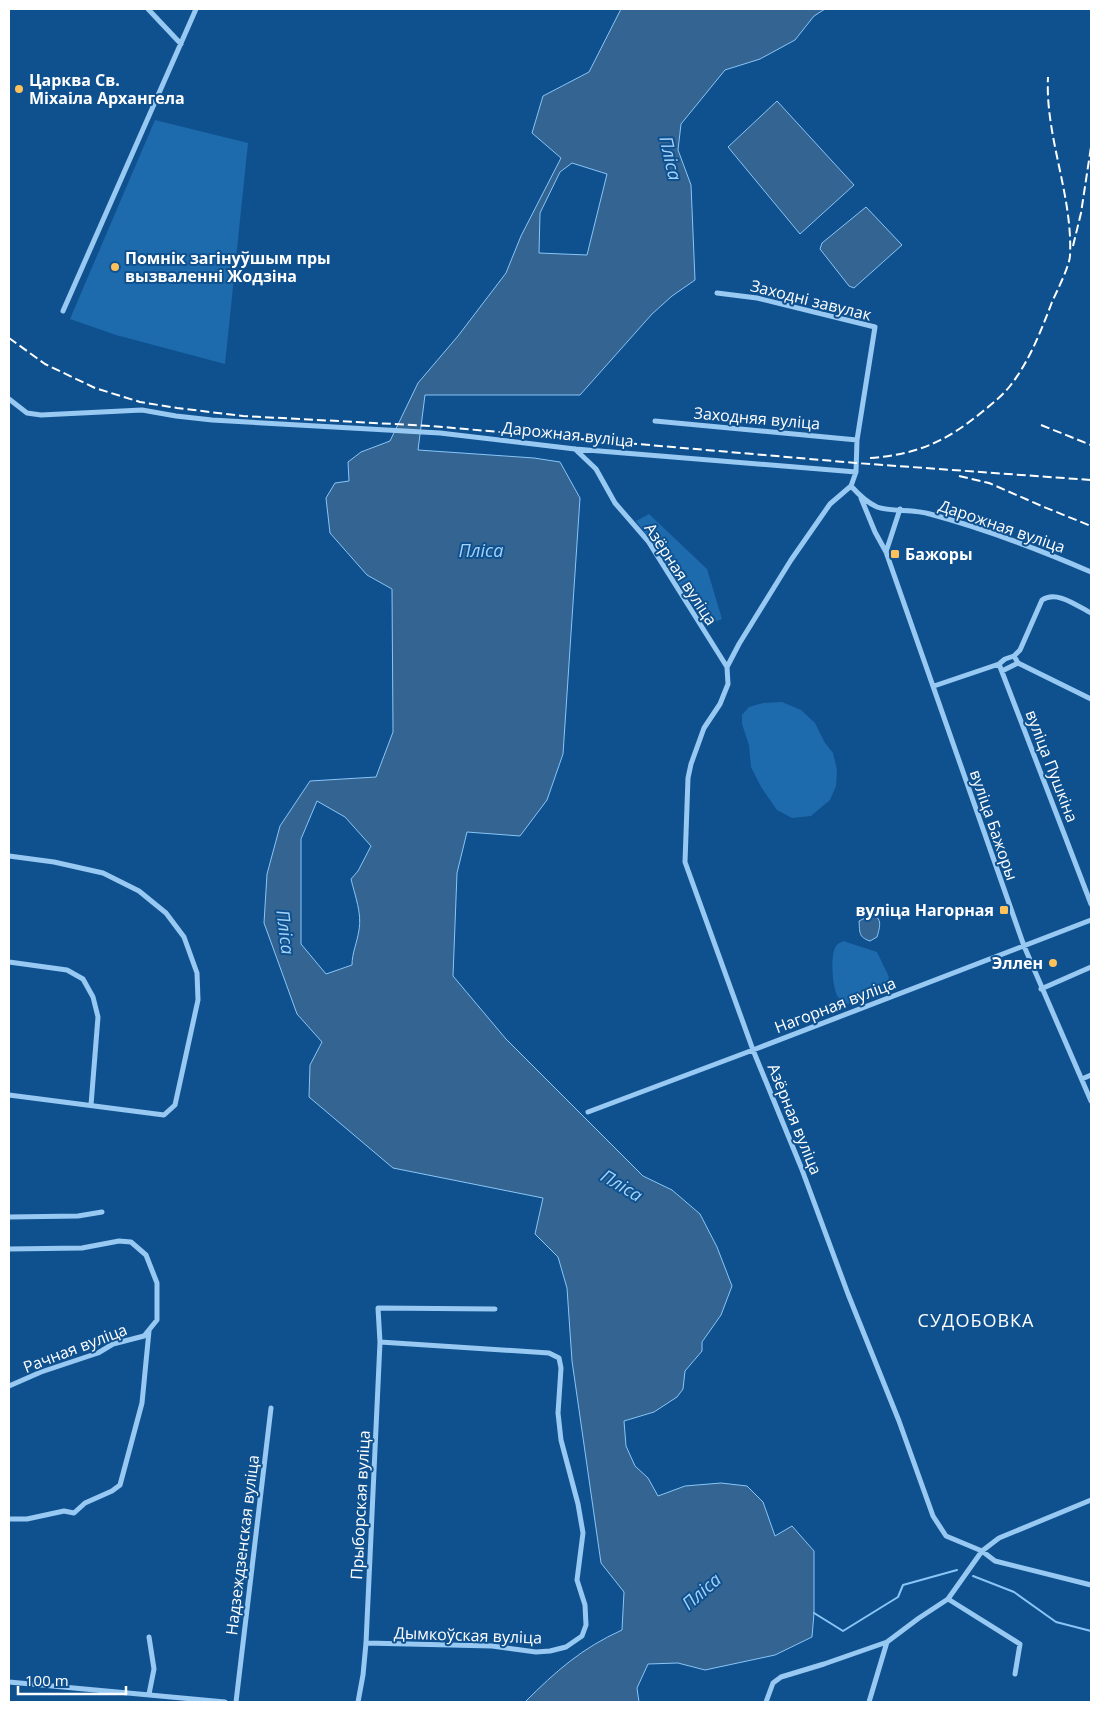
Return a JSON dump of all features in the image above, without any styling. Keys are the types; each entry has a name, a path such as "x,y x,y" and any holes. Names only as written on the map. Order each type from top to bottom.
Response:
{"street":[{"path":"148,9 181,44"},
{"path":"63,311 196,9"},
{"name":"Заходні завулак","path":"718,293 757,298 875,327 857,440 856,472"},
{"name":"Дарожная вуліца","path":"9,399 27,413 41,415 142,410 212,420 431,432 575,449 856,472"},
{"name":"Заходняя вуліца","path":"655,421 857,440"},
{"name":"Азёрная вуліца","path":"575,449 596,469 615,503 648,541 728,668"},
{"path":"851,486 856,472"},
{"name":"Дарожная вуліца","path":"851,486 861,498 879,508 918,510 977,527 1091,572"},
{"name":"Азёрная вуліца","path":"851,486 830,504 738,644 728,668 728,684 720,704 704,728 691,764 688,778 685,862 753,1050 801,1167 848,1294 899,1421 933,1516 946,1536 982,1551 996,1561 1091,1585"},
{"name":"вуліца Бажоры","path":"861,498 875,532 886,552 1024,946 1091,1101"},
{"path":"886,552 900,509"},
{"path":"934,686 999,664 1005,659 1014,656 1020,650 1042,600 1047,596 1058,596 1091,613"},
{"path":"1014,656 1018,663 1091,699"},
{"path":"1002,671 1018,663"},
{"name":"вуліца Пушкіна","path":"999,664 1091,904"},
{"path":"9,856 54,862 103,873 139,890 166,913 184,937 197,973 198,1000 175,1105 164,1115 9,1095"},
{"name":"Нагорная вуліца","path":"588,1112 1091,920"},
{"path":"9,962 67,970 83,979 93,997 98,1017 91,1105"},
{"path":"1041,989 1091,967"},
{"path":"1082,1079 1091,1075"},
{"path":"9,1217 78,1216 102,1212"},
{"path":"9,1249 82,1248 119,1241 131,1242 146,1255 157,1283 157,1320 149,1331 142,1403 120,1485 112,1491 85,1503 74,1512 64,1511 27,1519 9,1519"},
{"name":"Прыборская вуліца","path":"358,1702 366,1643 380,1342 378,1308 494,1309"},
{"name":"Рачная вуліца","path":"9,1386 41,1372 98,1353 113,1344 144,1336 149,1331"},
{"name":"Дымкоўская вуліца","path":"366,1643 492,1646 519,1651 550,1651 566,1647 582,1636 586,1625 585,1605 577,1580 583,1533 578,1504 561,1440 558,1414 561,1368 558,1358 549,1353 380,1342"},
{"name":"Надзеждзенская вуліца","path":"236,1702 271,1408"},
{"path":"766,1702 773,1683 781,1677 887,1642 948,1599 982,1551 999,1538 1091,1500"},
{"path":"948,1599 1020,1644 1015,1674"},
{"path":"149,1637 154,1669 150,1691"},
{"path":"869,1702 887,1642"},
{"path":"9,1682 150,1691 225,1702"}],"shaded area":[{"path":"155,120 248,143 225,364 116,335 70,319"},
{"path":"649,514 707,569 722,619 706,625 652,542 636,521"},
{"path":"782,702 801,710 815,723 825,743 833,753 837,770 836,786 830,800 811,816 792,818 777,810 761,787 751,767 749,745 742,724 742,715 749,707 763,703"},
{"path":"843,941 877,952 889,977 886,988 848,1004 839,998 833,979 832,963 836,946"}],"water":[{"name":"Пліса","path":"621,9 825,9 814,16 795,40 760,59 725,70 681,124 678,150 691,185 695,280 672,296 652,314 580,395 425,395 418,450 534,458 560,462 580,498 563,754 547,800 520,836 467,832 457,873 453,976 506,1039 643,1176 672,1190 700,1214 717,1247 732,1286 721,1315 702,1342 702,1351 685,1371 683,1389 677,1397 654,1412 624,1421 626,1446 635,1466 648,1478 658,1496 685,1486 721,1483 747,1486 763,1502 775,1536 792,1526 814,1551 814,1613 812,1637 775,1655 705,1670 678,1663 648,1664 637,1688 639,1702 525,1702 570,1661 594,1644 622,1630 624,1592 601,1563 572,1361 567,1288 558,1257 535,1234 543,1198 393,1168 309,1097 310,1065 322,1042 297,1014 264,923 267,874 280,826 310,781 376,777 393,732 392,589 367,575 330,533 326,498 335,483 349,481 348,462 361,452 390,441 418,383 458,336 506,273 521,236 561,158 532,133 543,96 589,72","holes":["572,163 607,174 587,255 539,253 540,213 560,172","317,801 345,817 371,846 358,871 351,879 360,917 352,965 326,974 301,944 301,839"]},
{"path":"777,101 854,185 800,234 728,147"},
{"path":"866,207 902,245 854,288 849,286 820,249 822,243"},
{"path":"871,915 879,920 880,926 877,937 870,941 862,936 859,921"}],"waterway":[{"path":"814,1613 843,1631 898,1597 903,1585 957,1570"},
{"path":"973,1576 1014,1592 1056,1622 1091,1631"}],"railway":[{"path":"870,458 902,454 916,450 943,439 956,431 1007,390 1017,377 1034,346 1070,256 1070,233 1064,188 1054,144 1048,99 1048,77"},
{"path":"1073,246 1081,213 1091,147"},
{"path":"9,338 45,364 95,388 140,402 177,408 243,416 431,426 856,463 1091,480"},
{"path":"1041,425 1091,445"},
{"path":"959,476 989,483 1091,526"}],"place":[{"name":"Царква Св. Міхаіла Архангела","path":"19,89"},
{"name":"Помнік загінуўшым пры вызваленні Жодзіна","path":"115,267"},
{"name":"Бажоры","path":"895,554"},
{"name":"вуліца Нагорная","path":"1004,910"},
{"name":"Эллен","path":"1053,963"}],"district":[{"name":"СУДОБОВКА","path":"976,1320"}]}
